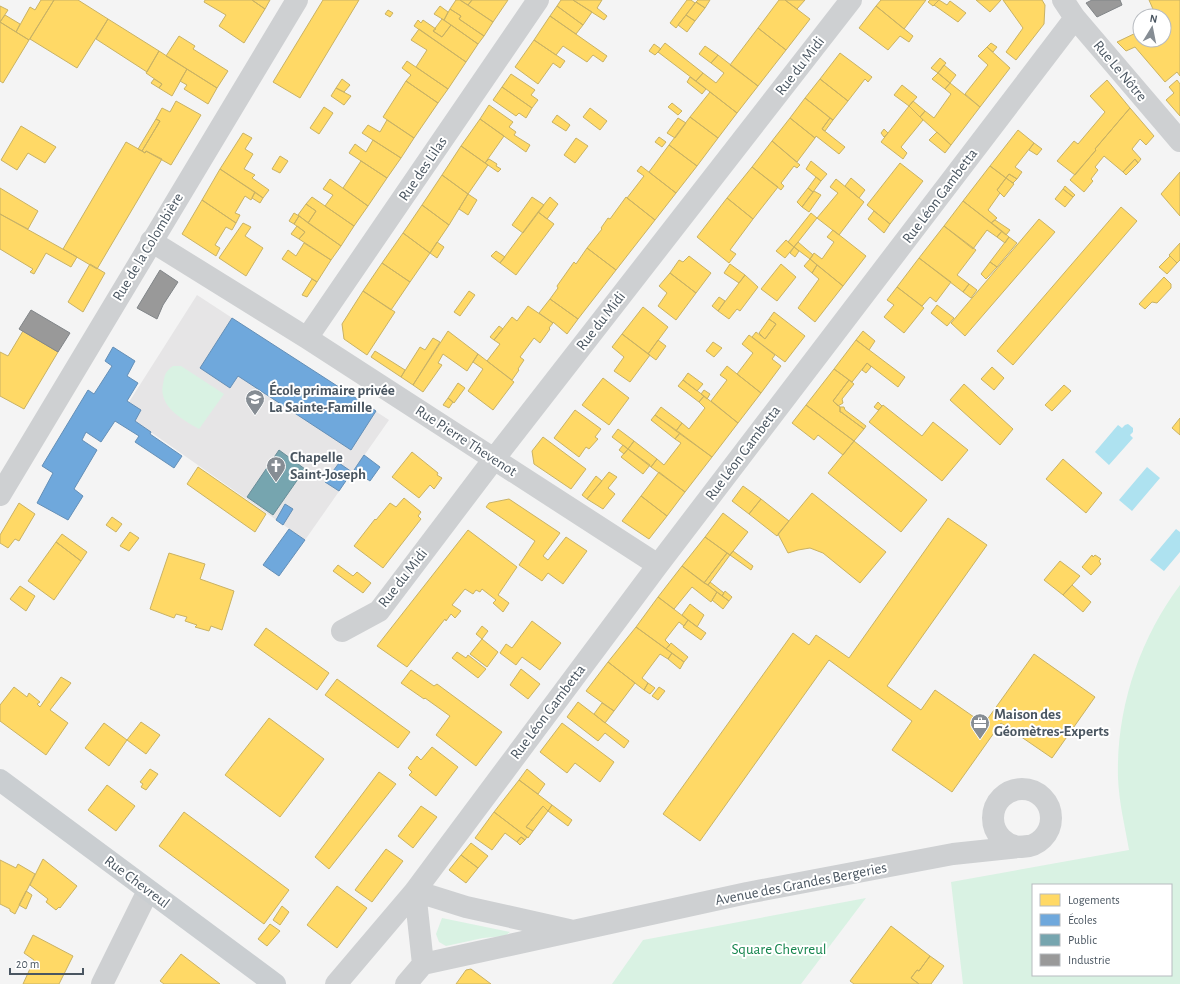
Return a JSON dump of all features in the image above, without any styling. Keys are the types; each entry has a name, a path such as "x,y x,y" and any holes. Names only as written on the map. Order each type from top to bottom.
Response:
{"main road":[{"name":"Rue Chevreul","path":"0,780 275,984"}],"street":[{"name":"Rue de la Colombière","path":"0,495 151,241 297,0"},
{"name":"Rue des Lilas","path":"307,338 538,0"},
{"name":"Rue du Midi","path":"342,631 379,611 494,459 851,0"},
{"name":"Rue Le Nôtre","path":"1062,0 1075,18 1180,141"},
{"name":"Rue Léon Gambetta","path":"336,984 415,891 658,565 1075,18"},
{"name":"Rue Pierre Thevenot","path":"151,241 307,338 658,565"},
{"name":"Avenue des Grandes Bergeries","path":"423,964 747,894 953,854 1028,846"},
{"path":"102,984 148,891"},
{"name":"Avenue des Grandes Bergeries","path":"415,891 466,907 576,932"},
{"path":"406,984 423,964 415,891"}],"shaded area":[{"name":"École primaire privée La Sainte-Famille","path":"197,295 389,420 305,540 135,421 127,401 129,402"}],"green space":[{"path":"173,366 181,366 224,394 199,429 173,412 164,399 162,392 164,378"},
{"path":"1180,585 1180,984 963,984 951,882 1129,850 1121,805 1118,778 1118,752 1121,726 1133,676 1153,629 1165,606"},
{"name":"Square Chevreul","path":"866,898 801,984 612,984 643,940"},
{"path":"442,918 510,932 505,936 483,938 446,946 439,942 436,934"}],"water":[{"path":"1128,424 1133,428 1133,432 1130,435 1133,438 1109,465 1095,452 1118,425 1122,428"},
{"path":"1147,467 1160,478 1132,511 1119,500"},
{"path":"1176,529 1180,532 1180,552 1164,571 1150,560"}],"building: Logements":[{"path":"41,0 54,0 29,40 16,32 30,7 35,10"},
{"path":"54,0 78,0 108,19 77,68 30,39"},
{"path":"205,0 252,0 265,9 244,43 219,26 226,15 204,2"},
{"path":"252,0 270,0 265,9"},
{"path":"323,0 359,0 300,98 273,82"},
{"path":"456,0 460,0 493,22 484,36 459,19 461,16 450,9"},
{"path":"460,0 472,0 468,5"},
{"path":"472,0 508,0 493,22 468,5"},
{"path":"561,0 573,0 592,12 583,25 557,6"},
{"path":"573,0 602,0 597,8 607,16 604,20"},
{"path":"687,0 691,0 695,3 676,28 670,23"},
{"path":"698,0 710,0 705,8 696,2"},
{"path":"779,0 785,0 810,19 786,50 758,28"},
{"path":"785,0 805,0 797,9"},
{"path":"881,0 926,0 904,29 876,6"},
{"path":"930,0 939,0 933,6 928,2"},
{"path":"939,0 947,5 950,1 966,13 958,22 934,5"},
{"path":"976,0 1001,0 990,12"},
{"path":"1003,0 1042,0 1045,5 1044,24 1016,60 1006,52 1023,28"},
{"path":"1149,0 1180,0 1180,76 1177,72 1165,82 1136,48 1172,48 1172,8 1152,8"},
{"path":"696,2 705,8 695,21 686,15"},
{"path":"0,6 8,10 0,22"},
{"path":"440,6 448,12 444,20 434,14"},
{"path":"557,6 583,25 576,34 550,16"},
{"path":"876,6 913,36 909,42 900,36 888,50 859,28"},
{"path":"450,9 461,16 459,19 484,36 478,44 444,20"},
{"path":"388,10 393,13 390,17 385,14"},
{"path":"5,15 20,24 16,32 0,22"},
{"path":"686,15 695,21 687,32 678,25"},
{"path":"550,16 607,56 603,62 593,55 587,62 563,46 556,55 534,40"},
{"path":"108,19 159,51 147,72 96,39"},
{"path":"442,19 451,25 442,37 433,31"},
{"path":"418,20 421,23 423,20 436,29 433,31 442,37 451,25 478,44 466,62 414,26"},
{"path":"0,22 29,40 3,83 0,81"},
{"path":"758,28 786,50 758,86 730,65"},
{"path":"419,29 466,62 448,89 416,67 427,50 411,40"},
{"path":"1132,35 1133,48 1126,51 1117,42"},
{"path":"179,36 195,46 193,49 228,71 217,88 166,56"},
{"path":"534,40 565,61 560,68 553,63 538,84 515,67"},
{"path":"665,43 703,73 696,81 658,52"},
{"path":"991,43 997,47 993,52 987,47"},
{"path":"654,44 661,49 655,55 649,51"},
{"path":"705,46 718,55 711,63 699,54"},
{"path":"987,47 1010,68 980,107 965,94 988,65 978,56"},
{"path":"159,51 187,69 172,96 159,88 162,84 146,73"},
{"path":"840,53 872,77 868,82 865,79 848,101 820,79"},
{"path":"718,55 758,86 737,113 696,81 703,73 716,83 724,73 711,63"},
{"path":"940,58 946,63 938,73 931,68"},
{"path":"407,61 448,89 438,103 406,81 411,75 402,68"},
{"path":"944,65 956,75 950,83 938,73"},
{"path":"187,69 217,88 208,104 184,89 187,85 180,81"},
{"path":"938,73 950,83 945,89 932,79"},
{"path":"511,74 535,90 531,95 538,100 532,108 502,87"},
{"path":"690,77 706,89 702,94 687,82"},
{"path":"154,79 162,84 159,88 151,83"},
{"path":"342,79 350,85 344,92 336,88"},
{"path":"820,79 848,101 833,120 805,98"},
{"path":"1107,80 1130,108 1075,175 1057,161 1074,141 1078,144 1105,112 1090,96"},
{"path":"1177,80 1180,84 1180,116 1166,100 1174,93 1169,87"},
{"path":"406,81 438,103 414,138 383,117"},
{"path":"950,83 980,107 951,145 920,117 925,111 934,118 951,94 945,89"},
{"path":"902,85 917,97 909,106 894,95"},
{"path":"502,87 532,108 526,118 519,113 516,116 493,100"},
{"path":"336,88 351,96 344,105 331,96"},
{"path":"710,92 737,113 718,138 690,117"},
{"path":"805,98 830,118 822,129 845,147 839,154 816,136 815,138 790,118"},
{"path":"176,101 201,115 171,165 146,151 145,153 142,151 160,121 156,119 162,108 170,112"},
{"path":"913,101 925,111 920,117 909,106"},
{"path":"672,103 682,111 678,115 668,107"},
{"path":"489,105 513,122 509,127 516,132 514,135 530,145 526,152 480,119"},
{"path":"909,106 923,120 901,147 907,153 903,159 881,142"},
{"path":"324,107 333,113 319,134 310,128"},
{"path":"590,108 607,121 600,130 583,117"},
{"path":"1130,108 1154,136 1146,145 1140,139 1132,149 1141,159 1138,163 1135,159 1123,172 1104,156 1095,167 1098,170 1091,179 1093,181 1084,192 1070,180"},
{"path":"557,115 570,125 566,131 552,122"},
{"path":"690,117 718,138 697,166 669,145"},
{"path":"678,118 686,123 675,138 667,133"},
{"path":"790,118 815,138 797,162 772,141"},
{"path":"830,118 833,120 825,131 822,129"},
{"path":"156,119 160,121 142,151 138,149"},
{"path":"480,119 504,136 485,163 461,146"},
{"path":"387,120 414,138 401,158 362,133 368,125 380,132"},
{"path":"21,126 56,147 45,163 28,153 17,170 1,160"},
{"path":"884,129 888,133 884,137 881,133"},
{"path":"1018,130 1034,143 1015,167 1022,172 1017,179 1009,174 1006,178 990,166"},
{"path":"937,132 951,145 945,153 929,140"},
{"path":"243,133 252,138 245,149 253,154 244,169 255,175 252,178 269,190 263,198 220,169"},
{"path":"659,137 666,142 662,147 655,142"},
{"path":"576,138 588,146 575,163 564,155"},
{"path":"373,140 401,158 387,178 349,153 355,144 366,152"},
{"path":"772,141 800,165 797,168 794,166 781,183 784,186 781,190 752,167"},
{"path":"126,142 145,153 146,151 162,159 97,269 63,249"},
{"path":"1034,143 1042,149 1037,155 1029,150"},
{"path":"669,145 697,166 676,193 649,172"},
{"path":"461,146 488,165 468,194 442,175"},
{"path":"280,156 288,161 280,173 272,169"},
{"path":"489,159 497,164 496,166 501,169 498,172 485,163"},
{"path":"1135,159 1138,163 1126,175 1123,172"},
{"path":"361,161 387,178 368,206 343,188"},
{"path":"811,161 827,174 821,181 806,169"},
{"path":"900,163 923,181 890,224 867,205"},
{"path":"641,166 676,193 655,220 627,198 644,176 637,171"},
{"path":"990,166 1006,178 997,190 1000,193 988,210 997,218 991,223 963,201"},
{"path":"752,167 778,187 753,219 727,198"},
{"path":"220,169 255,192 251,200 245,196 235,213 240,215 236,223 202,200"},
{"path":"1180,172 1180,216 1161,194"},
{"path":"1009,174 1017,179 1013,183 1006,178"},
{"path":"442,175 468,194 449,225 422,205"},
{"path":"816,177 821,181 813,192 808,188"},
{"path":"851,178 865,190 859,198 845,186"},
{"path":"1006,178 1014,184 1004,197 997,190"},
{"path":"330,179 368,206 354,226 325,206 333,195 323,189"},
{"path":"836,179 864,202 839,235 817,218 838,193 830,187"},
{"path":"1065,186 1075,195 1073,197 1063,189"},
{"path":"0,188 38,211 28,229 0,214"},
{"path":"808,188 813,192 802,207 797,202"},
{"path":"1063,189 1073,197 1065,207 1055,199"},
{"path":"814,191 821,195 809,212 802,207"},
{"path":"255,192 263,198 260,203 252,198"},
{"path":"468,194 477,200 468,215 459,209"},
{"path":"312,197 354,226 341,246 308,223 316,211 306,204"},
{"path":"532,197 544,205 523,233 512,225"},
{"path":"550,197 558,204 547,219 538,212"},
{"path":"626,197 655,220 616,270 587,248 602,229 601,228 608,218 610,219"},
{"path":"727,198 753,219 730,250 736,254 729,263 697,237"},
{"path":"202,200 236,223 232,230 226,227 215,245 220,248 216,256 182,234"},
{"path":"963,201 1002,231 997,237 987,230 973,249 944,226"},
{"path":"306,204 316,211 308,223 298,215"},
{"path":"422,205 449,225 430,253 403,233"},
{"path":"1121,207 1137,221 1013,365 997,351"},
{"path":"874,211 890,224 884,233 868,219"},
{"path":"538,212 554,224 516,275 500,263"},
{"path":"294,213 299,216 294,224 289,221"},
{"path":"811,213 817,218 794,247 788,242"},
{"path":"0,214 77,257 71,267 46,253 34,274 30,272 33,269 0,249"},
{"path":"299,216 341,246 331,260 299,239 305,232 294,224"},
{"path":"1039,219 1055,232 965,336 951,323"},
{"path":"995,220 1010,230 1006,235 991,223"},
{"path":"243,223 251,227 245,236 263,248 246,276 219,258"},
{"path":"297,226 305,232 299,239 291,234"},
{"path":"944,226 976,250 957,275 969,284 963,292 919,258"},
{"path":"833,230 866,256 843,286 810,259 814,253 822,259 834,242 827,237"},
{"path":"1002,231 1009,237 1005,243 997,237"},
{"path":"403,233 430,253 410,282 382,263"},
{"path":"1009,237 1017,243 997,267 990,262"},
{"path":"786,240 794,247 785,258 776,251"},
{"path":"437,242 444,247 437,258 430,253"},
{"path":"798,242 813,255 810,259 794,247"},
{"path":"304,243 331,260 317,282 282,259 288,250 296,256"},
{"path":"1180,243 1180,260 1177,263 1169,255"},
{"path":"794,247 799,251 795,257 790,253"},
{"path":"587,248 616,270 578,319 550,299 558,288 557,286 574,262 576,264"},
{"path":"496,251 505,257 500,263 491,256"},
{"path":"689,256 711,273 696,293 670,273 679,260 683,262"},
{"path":"1170,256 1177,263 1167,274 1159,267"},
{"path":"919,258 951,282 936,302 930,297 922,306 897,287"},
{"path":"810,259 817,265 812,273 804,266"},
{"path":"990,262 997,267 986,279 981,274"},
{"path":"382,263 410,282 391,310 363,291"},
{"path":"90,264 105,273 83,312 68,302"},
{"path":"730,264 745,275 739,283 724,273"},
{"path":"781,264 796,277 777,301 761,289"},
{"path":"817,265 843,286 815,322 798,308 819,279 812,273"},
{"path":"670,273 696,293 676,320 658,306 667,293 659,286"},
{"path":"745,275 758,287 740,311 737,309 729,319 718,311"},
{"path":"1164,277 1171,284 1171,288 1157,303 1152,302 1145,309 1139,304"},
{"path":"312,279 317,282 307,297 302,295"},
{"path":"969,284 977,290 971,298 963,292"},
{"path":"897,287 924,308 904,333 884,317 894,305 887,300"},
{"path":"363,291 395,312 367,355 344,339 342,324"},
{"path":"469,291 475,295 460,316 454,312"},
{"path":"719,297 725,301 718,311 712,306"},
{"path":"550,299 578,319 567,334 539,313"},
{"path":"937,305 954,318 947,326 931,313"},
{"path":"528,306 553,323 540,343 534,338 520,357 524,360 512,380 487,361 500,344 494,340 512,317 517,321"},
{"path":"643,307 668,327 648,354 622,334"},
{"path":"774,312 805,336 785,362 752,337 756,332 765,339 776,324 769,319"},
{"path":"769,319 776,324 765,339 759,333"},
{"path":"499,326 503,329 494,340 490,337"},
{"path":"23,331 58,352 24,409 0,396 0,352 8,356"},
{"path":"448,331 478,354 467,371 443,354 438,363 442,365 423,392 413,385"},
{"path":"863,331 875,341 869,350 856,340"},
{"path":"622,334 650,355 630,382 614,371 624,357 612,347"},
{"path":"749,335 775,355 772,359 781,366 761,393 737,374 753,353 742,344"},
{"path":"433,338 440,342 413,385 401,377 420,347 425,350"},
{"path":"658,340 666,346 656,360 648,354"},
{"path":"856,340 905,377 898,387 867,363 852,382 834,369"},
{"path":"713,342 722,348 714,357 706,351"},
{"path":"375,351 405,370 401,377 371,357"},
{"path":"478,354 514,382 493,410 468,391 483,369 473,362"},
{"path":"867,363 871,367 866,373 862,370"},
{"path":"727,366 761,393 738,423 711,401 727,380 720,375"},
{"path":"992,367 1004,378 994,390 981,379"},
{"path":"834,369 849,380 833,401 840,407 840,412 864,429 854,441 806,405"},
{"path":"688,373 703,384 697,391 683,380"},
{"path":"603,378 629,398 609,425 582,405"},
{"path":"683,380 704,396 699,402 678,386"},
{"path":"849,380 854,384 842,399 843,403 838,406 833,401"},
{"path":"458,383 465,388 454,403 448,398"},
{"path":"964,384 1013,429 1000,445 950,400"},
{"path":"1064,385 1071,391 1052,411 1045,405"},
{"path":"704,390 710,394 707,399 701,394"},
{"path":"704,396 738,423 712,457 676,431 682,423 689,429 705,408 699,402"},
{"path":"448,398 453,402 449,408 443,405"},
{"path":"878,402 882,406 878,410 874,407"},
{"path":"806,405 854,441 843,455 818,435 814,440 792,423"},
{"path":"883,405 922,436 933,422 968,450 942,481 869,422"},
{"path":"661,407 682,423 676,431 655,415"},
{"path":"840,407 844,407 845,410 866,426 864,429 840,412"},
{"path":"575,410 601,429 595,437 598,439 589,449 586,447 579,457 554,438"},
{"path":"655,415 680,433 675,439 651,420"},
{"path":"1180,418 1180,435 1172,428"},
{"path":"618,429 634,441 628,449 612,437"},
{"path":"680,433 712,457 685,492 651,467 657,459 664,465 681,443 675,439"},
{"path":"543,437 586,469 571,489 534,464 532,451"},
{"path":"634,441 657,459 651,467 628,449"},
{"path":"854,441 927,500 901,532 828,473"},
{"path":"623,445 628,449 624,454 619,450"},
{"path":"628,449 650,465 643,474 621,457"},
{"path":"412,452 442,478 434,489 430,485 419,498 392,477"},
{"path":"1063,459 1102,493 1086,513 1046,479"},
{"path":"198,467 266,514 255,532 187,484"},
{"path":"609,472 617,477 608,488 615,494 603,509 587,499"},
{"path":"659,472 685,492 667,516 641,496"},
{"path":"596,476 602,481 587,499 582,495"},
{"path":"743,486 761,499 749,514 732,501"},
{"path":"812,493 886,552 860,583 823,553 810,548 788,553 778,534"},
{"path":"641,496 667,516 649,539 622,521"},
{"path":"404,498 421,512 418,516 421,519 383,568 354,546 375,519 376,520 390,503 396,507"},
{"path":"509,499 560,533 543,556 548,560 566,537 587,551 563,584 548,573 542,581 519,565 535,541 486,507 489,503"},
{"path":"761,499 789,521 777,536 749,514"},
{"path":"19,503 35,514 19,541 15,539 8,548 0,543 0,535"},
{"path":"723,513 748,532 730,555 705,537"},
{"path":"112,517 122,524 116,532 106,525"},
{"path":"948,518 987,545 887,686 921,710 935,690 984,724 1034,654 1095,697 1052,758 1001,723 952,792 892,750 912,721 829,660 700,841 663,814 793,633 809,645 816,635 849,658"},
{"path":"468,530 517,567 498,595 509,603 503,612 493,603 496,600 482,589 480,592 476,590 473,594 465,589 452,605 461,611 455,618 451,614 446,621 445,619 407,667 377,646"},
{"path":"130,532 139,538 129,551 120,546"},
{"path":"62,534 87,552 81,561 56,542"},
{"path":"705,537 727,553 704,583 682,566"},
{"path":"56,542 81,561 54,600 28,581"},
{"path":"733,551 753,566 751,570 730,555"},
{"path":"169,553 205,564 200,579 234,591 222,630 211,626 209,631 195,627 197,625 185,621 187,617 176,614 174,618 150,609"},
{"path":"727,553 730,555 708,585 704,583"},
{"path":"1092,555 1093,557 1095,555 1101,559 1099,561 1101,564 1091,575 1082,567"},
{"path":"1060,561 1080,576 1063,595 1044,580"},
{"path":"338,565 353,576 357,572 371,583 363,593 333,571"},
{"path":"682,566 717,592 711,602 692,587 674,609 658,597"},
{"path":"710,582 724,593 722,596 708,585"},
{"path":"1072,585 1091,602 1083,612 1063,595"},
{"path":"20,586 35,596 26,611 10,599"},
{"path":"725,591 732,597 729,601 722,596"},
{"path":"717,592 729,601 723,609 712,600"},
{"path":"658,597 688,620 684,626 679,622 665,640 670,645 666,649 636,627"},
{"path":"690,604 704,615 697,627 682,615"},
{"path":"688,620 706,633 701,640 683,627"},
{"path":"532,621 561,643 540,670 522,657 516,665 500,653 506,644 512,648"},
{"path":"482,626 488,631 482,639 476,634"},
{"path":"636,627 672,653 668,659 660,654 642,678 648,683 644,690 608,662"},
{"path":"266,628 329,673 317,690 254,645"},
{"path":"482,639 498,652 487,667 470,654"},
{"path":"671,643 688,657 684,662 666,649"},
{"path":"457,652 466,658 468,655 486,669 478,678 452,658"},
{"path":"672,653 684,662 680,669 668,659"},
{"path":"608,662 635,683 614,711 586,691"},
{"path":"521,669 540,684 528,699 510,685"},
{"path":"411,670 434,686 437,684 502,732 476,766 436,735 450,716 401,683"},
{"path":"61,677 71,683 50,710 68,723 46,755 0,721 0,705 14,687 27,697 29,693 40,702 37,704 40,707"},
{"path":"337,679 410,732 398,748 325,695"},
{"path":"648,683 655,688 650,694 644,690"},
{"path":"659,687 665,691 658,700 652,696"},
{"path":"578,702 629,741 624,748 605,733 598,741 567,717"},
{"path":"602,703 614,711 605,723 594,714"},
{"path":"269,718 324,759 280,817 225,775"},
{"path":"141,722 160,735 146,754 127,740"},
{"path":"104,723 127,740 109,766 85,748"},
{"path":"562,723 614,762 600,782 575,763 567,773 540,752"},
{"path":"432,747 458,767 436,796 409,775 412,772 408,768 417,756 421,760"},
{"path":"150,769 158,774 146,790 141,787 143,784 140,782"},
{"path":"527,769 545,784 538,794 519,780"},
{"path":"379,772 396,784 329,869 315,857"},
{"path":"519,780 552,805 548,811 543,806 526,827 533,831 528,838 494,812"},
{"path":"107,785 135,806 116,831 88,810"},
{"path":"552,805 572,820 568,826 548,811"},
{"path":"421,806 437,817 413,848 398,836"},
{"path":"543,806 548,811 533,831 526,827"},
{"path":"184,812 289,890 264,924 159,846"},
{"path":"494,812 527,837 525,840 521,837 517,842 505,833 492,850 475,838"},
{"path":"521,837 525,840 520,845 517,842"},
{"path":"471,843 488,856 478,868 461,855"},
{"path":"386,849 403,861 372,902 355,890"},
{"path":"461,855 478,868 466,883 449,870"},
{"path":"43,859 77,886 60,908 59,907 56,910 46,902 48,899 30,885"},
{"path":"0,860 16,868 18,864 35,874 15,914 10,911 10,909 0,904"},
{"path":"337,886 367,908 337,948 307,925"},
{"path":"26,891 32,895 26,909 19,905"},
{"path":"282,906 289,912 280,925 273,920"},
{"path":"270,924 280,931 267,946 258,939"},
{"path":"891,926 930,956 919,971 917,970 911,978 919,984 854,984 850,981"},
{"path":"33,935 73,956 59,984 23,984 34,960 24,953"},
{"path":"181,954 220,984 164,984 160,981"},
{"path":"930,956 944,966 931,984 919,984 911,978 917,970 919,971"},
{"path":"471,969 491,984 456,984 466,970"}],"building: Écoles":[{"path":"232,318 376,411 351,450 238,376 230,388 200,368"},
{"path":"113,347 135,361 127,376 138,383 127,401 141,410 135,421 151,432 150,434 182,456 174,468 135,442 139,436 115,421 101,442 86,432 82,440 97,450 74,489 83,496 68,520 37,503 53,473 42,466 88,390 94,394 112,366 105,361"},
{"path":"364,455 380,467 370,481 354,470"},
{"path":"339,463 352,472 339,491 325,482"},
{"path":"285,504 293,509 283,525 276,520"},
{"path":"289,529 305,540 279,576 263,565"}],"building: Public":[{"name":"Chapelle Saint-Joseph","path":"279,450 305,469 273,515 247,497"}],"building: Industrie":[{"path":"1092,0 1120,0 1122,5 1097,17 1086,3"},
{"path":"160,270 178,282 163,305 157,319 137,308"},
{"path":"31,310 70,333 58,352 19,329"}],"place":[{"name":"École primaire privée La Sainte-Famille","path":"255,416"},
{"name":"Chapelle Saint-Joseph","path":"276,483"},
{"name":"Maison des Géomètres-Experts","path":"980,740"}]}
